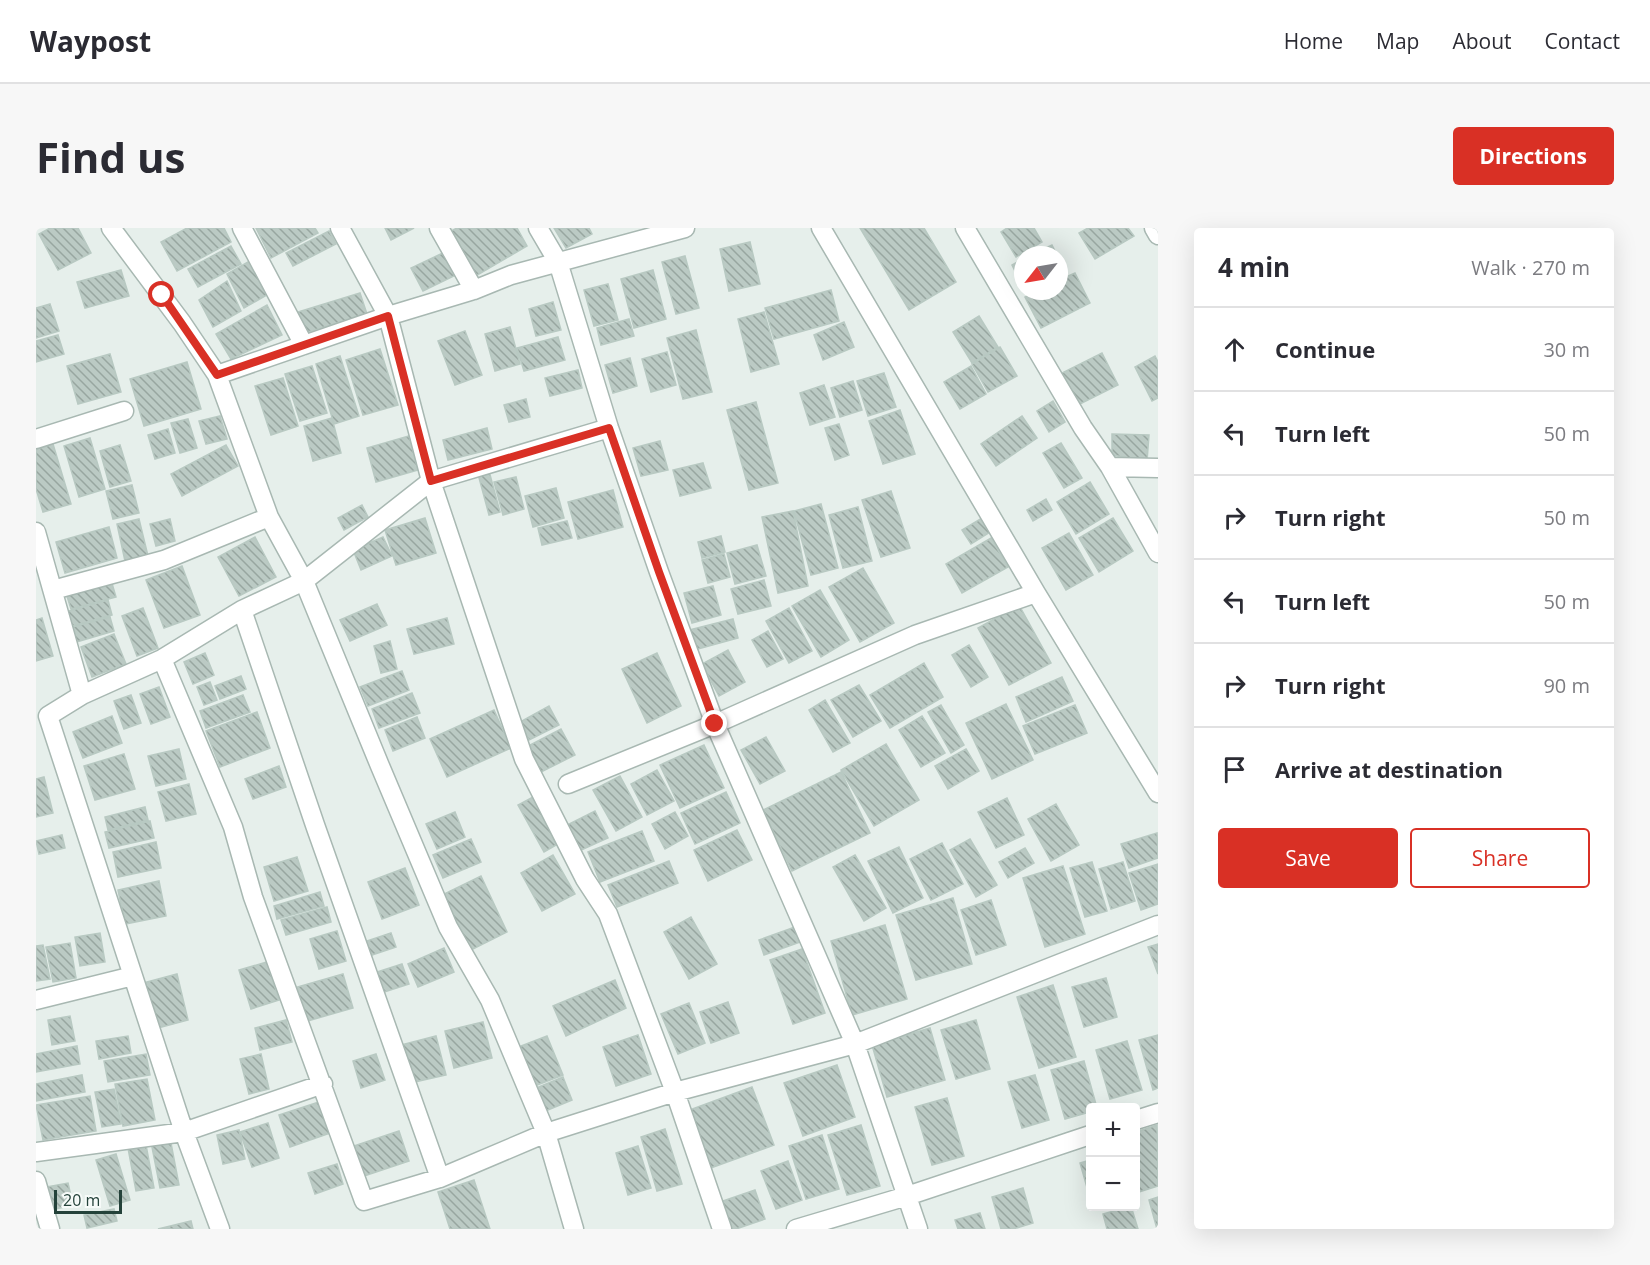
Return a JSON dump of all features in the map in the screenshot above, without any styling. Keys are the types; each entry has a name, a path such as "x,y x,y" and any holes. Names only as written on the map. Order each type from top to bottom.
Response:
{"street":[{"path":"111,228 183,324 217,375 270,517 304,581 448,927 490,1000 546,1134 574,1229"},
{"path":"243,228 304,345"},
{"path":"340,228 388,316 431,481 524,759 585,879 608,914 675,1092 722,1229"},
{"path":"439,228 474,290"},
{"path":"538,228 558,262 609,428 715,724 855,1044 918,1229"},
{"path":"820,228 1036,593 1157,790"},
{"path":"965,228 1083,428 1110,467 1158,553"},
{"path":"1154,228 1158,236"},
{"path":"217,375 388,316 474,290 511,275 678,229"},
{"path":"36,439 124,411"},
{"path":"220,1229 184,1132 133,976 42,717 82,695 162,659 242,610 304,581 431,481 609,428"},
{"path":"1110,467 1158,468"},
{"path":"53,590 165,560 270,517"},
{"path":"36,532 82,695"},
{"path":"568,784 715,724 915,635 1036,593"},
{"path":"242,610 315,825 440,1178"},
{"path":"162,659 233,827 253,897 364,1201 440,1178 546,1134 675,1092 855,1044 1158,924"},
{"path":"36,999 133,976"},
{"path":"36,1152 184,1132 323,1084"},
{"path":"1140,1119 1158,1113"},
{"path":"796,1229 907,1196 1086,1136"},
{"path":"36,1181 50,1229"}],"building":[{"path":"50,228 78,228 91,253 58,270 39,234"},
{"path":"187,228 224,228 231,242 177,271 161,242"},
{"path":"256,228 315,228 318,233 271,258"},
{"path":"385,228 414,228 391,240"},
{"path":"457,228 517,228 527,246 474,277 449,232"},
{"path":"554,228 589,228 592,234 566,248"},
{"path":"860,228 924,228 956,282 909,310"},
{"path":"1007,228 1034,228 1042,242 1035,246 1014,246 1014,254 1001,232"},
{"path":"1088,228 1128,228 1134,236 1095,259 1079,233"},
{"path":"329,231 336,244 293,266 286,253"},
{"path":"750,242 760,284 729,291 720,249"},
{"path":"231,246 241,264 198,287 188,269"},
{"path":"447,251 458,274 423,291 411,268"},
{"path":"262,254 279,288 244,308 227,274"},
{"path":"685,256 699,308 676,314 662,262"},
{"path":"121,270 129,296 85,308 77,282"},
{"path":"653,270 666,319 634,328 621,279"},
{"path":"1075,273 1090,303 1041,328 1027,300 1068,300 1068,276"},
{"path":"227,281 241,311 213,327 199,300"},
{"path":"608,284 618,320 594,326 584,290"},
{"path":"831,290 839,321 774,339 765,308"},
{"path":"360,293 367,314 305,333 298,312"},
{"path":"553,302 561,330 536,336 529,309"},
{"path":"50,304 59,331 36,338 36,308"},
{"path":"267,305 282,335 231,359 216,334"},
{"path":"764,312 779,364 751,372 738,319"},
{"path":"979,316 998,347 972,363 953,332"},
{"path":"629,319 634,336 601,345 597,328"},
{"path":"844,322 854,347 823,360 814,335"},
{"path":"510,327 520,364 495,371 485,334"},
{"path":"696,330 712,392 683,399 667,338"},
{"path":"465,331 482,375 455,385 438,341"},
{"path":"58,335 64,354 36,362 36,341"},
{"path":"558,337 565,360 524,371 517,348"},
{"path":"1000,347 1017,376 988,392 972,364"},
{"path":"380,349 398,405 363,415 346,360"},
{"path":"667,352 676,385 651,392 642,359"},
{"path":"1102,353 1118,385 1074,407 1058,375"},
{"path":"110,354 121,392 78,404 67,366"},
{"path":"340,356 359,416 334,424 316,364"},
{"path":"1155,356 1158,362 1158,398 1152,401 1135,367"},
{"path":"630,358 637,386 613,393 605,365"},
{"path":"187,362 201,409 144,426 130,379"},
{"path":"312,366 327,413 300,421 285,374"},
{"path":"971,366 986,394 960,409 944,382"},
{"path":"578,370 582,388 550,396 545,378"},
{"path":"884,373 896,407 868,416 857,381"},
{"path":"283,378 298,426 271,435 255,386"},
{"path":"853,381 862,410 840,417 831,388"},
{"path":"824,385 835,417 810,425 800,393"},
{"path":"526,399 530,417 509,422 504,405"},
{"path":"1053,401 1065,422 1049,432 1037,411"},
{"path":"756,402 778,483 749,490 727,410"},
{"path":"900,410 915,454 883,464 869,421"},
{"path":"220,416 227,439 206,444 199,421"},
{"path":"1022,416 1037,438 996,466 981,444"},
{"path":"332,418 341,453 313,461 304,426"},
{"path":"188,419 197,448 180,453 171,423"},
{"path":"839,424 849,455 835,460 825,428"},
{"path":"487,428 492,449 448,460 443,440"},
{"path":"168,429 175,453 155,459 148,435"},
{"path":"1112,434 1149,435 1147,461 1112,455"},
{"path":"409,436 418,470 376,482 367,448"},
{"path":"90,438 105,489 79,497 64,446"},
{"path":"660,441 668,470 641,476 633,448"},
{"path":"1061,443 1082,478 1064,488 1043,453"},
{"path":"53,444 71,504 43,512 36,489 36,449"},
{"path":"120,445 131,481 110,487 100,451"},
{"path":"226,445 238,466 182,496 171,474"},
{"path":"703,463 711,488 680,496 673,470"},
{"path":"489,471 500,512 489,515 478,474"},
{"path":"516,477 524,509 503,515 494,482"},
{"path":"1090,482 1109,514 1076,534 1057,502"},
{"path":"132,485 139,513 113,519 106,491"},
{"path":"556,488 564,518 533,527 525,496"},
{"path":"613,490 623,527 578,539 568,502"},
{"path":"891,491 910,548 881,557 862,500"},
{"path":"1046,499 1052,510 1033,521 1027,510"},
{"path":"821,504 838,568 811,575 794,511"},
{"path":"362,505 368,517 344,530 338,518"},
{"path":"858,507 872,561 843,568 829,515"},
{"path":"793,511 808,586 778,593 762,517"},
{"path":"987,515 995,529 971,544 962,530"},
{"path":"425,518 436,553 396,565 385,530"},
{"path":"1113,518 1133,551 1099,572 1079,538"},
{"path":"139,519 148,556 125,561 117,524"},
{"path":"170,519 175,541 156,546 150,524"},
{"path":"567,521 572,538 542,545 538,528"},
{"path":"109,527 117,558 65,573 56,542"},
{"path":"1069,533 1093,575 1066,590 1042,548"},
{"path":"721,536 725,552 702,558 698,542"},
{"path":"255,537 276,577 239,596 218,557"},
{"path":"383,537 392,556 361,570 353,550"},
{"path":"991,538 1008,567 962,593 946,564"},
{"path":"757,545 766,576 735,584 727,553"},
{"path":"724,554 730,577 708,583 702,560"},
{"path":"182,566 200,615 164,628 146,580"},
{"path":"863,568 894,623 860,642 829,587"},
{"path":"111,580 116,597 71,609 66,593"},
{"path":"764,580 771,606 738,614 731,589"},
{"path":"713,586 721,615 692,623 684,593"},
{"path":"820,590 849,640 821,657 792,606"},
{"path":"108,600 112,615 69,627 65,612"},
{"path":"377,604 387,625 350,641 340,620"},
{"path":"1019,605 1051,663 1009,685 978,628"},
{"path":"143,608 158,648 137,656 122,616"},
{"path":"789,608 812,651 789,663 766,621"},
{"path":"110,617 114,631 73,643 69,628"},
{"path":"42,618 53,656 36,661 36,620"},
{"path":"447,618 454,644 414,654 407,629"},
{"path":"733,619 738,638 694,650 689,630"},
{"path":"768,631 783,659 767,667 752,640"},
{"path":"114,634 126,664 92,677 81,647"},
{"path":"390,641 397,669 381,673 374,646"},
{"path":"969,645 988,677 971,687 952,655"},
{"path":"728,650 745,682 719,696 702,664"},
{"path":"205,653 214,675 193,684 184,662"},
{"path":"657,653 681,706 647,723 622,669"},
{"path":"924,663 943,697 890,728 870,695"},
{"path":"402,671 409,690 368,706 360,687"},
{"path":"241,676 246,689 220,699 215,686"},
{"path":"1062,677 1073,701 1026,722 1016,697"},
{"path":"210,682 217,700 204,705 197,687"},
{"path":"859,685 881,721 853,737 831,700"},
{"path":"159,687 170,717 151,724 140,694"},
{"path":"412,693 420,713 379,728 372,709"},
{"path":"131,695 141,723 124,729 114,701"},
{"path":"243,695 250,712 206,728 200,711"},
{"path":"825,700 850,743 833,752 809,710"},
{"path":"1006,704 1033,760 992,779 966,723"},
{"path":"941,705 964,745 951,753 928,712"},
{"path":"1075,705 1087,733 1035,754 1023,726"},
{"path":"549,706 559,725 529,740 520,722"},
{"path":"494,710 511,748 447,777 430,739"},
{"path":"257,712 270,748 220,767 206,731"},
{"path":"112,716 122,743 83,758 73,732"},
{"path":"922,716 945,753 921,767 899,730"},
{"path":"417,717 425,738 393,751 385,730"},
{"path":"561,729 575,755 541,772 528,746"},
{"path":"766,737 785,771 760,784 741,750"},
{"path":"886,744 919,800 874,826 841,770"},
{"path":"704,745 724,788 680,808 660,765"},
{"path":"179,749 186,779 156,786 148,756"},
{"path":"966,749 979,771 948,789 935,766"},
{"path":"124,754 135,789 95,800 84,766"},
{"path":"279,766 286,787 253,799 245,779"},
{"path":"657,770 674,801 647,815 631,784"},
{"path":"841,772 870,833 792,871 763,810"},
{"path":"620,776 642,817 616,831 593,790"},
{"path":"44,777 53,813 36,817 36,779"},
{"path":"189,784 196,814 166,821 158,792"},
{"path":"726,792 740,823 695,844 681,813"},
{"path":"533,797 558,844 544,852 518,805"},
{"path":"1007,798 1024,835 996,848 978,812"},
{"path":"1056,804 1079,845 1051,861 1028,819"},
{"path":"145,807 148,820 108,830 105,817"},
{"path":"595,811 608,838 579,851 567,825"},
{"path":"455,812 465,837 437,849 426,824"},
{"path":"675,812 688,836 665,849 652,824"},
{"path":"150,821 154,838 109,848 105,832"},
{"path":"737,830 752,860 708,881 694,850"},
{"path":"642,831 654,861 600,882 588,852"},
{"path":"1157,833 1158,858 1129,868 1121,844"},
{"path":"62,835 65,848 39,854 36,841"},
{"path":"471,839 481,862 443,878 433,855"},
{"path":"970,839 997,885 976,897 950,850"},
{"path":"156,842 161,868 118,877 113,852"},
{"path":"942,843 963,884 931,900 910,859"},
{"path":"899,847 923,898 893,913 868,861"},
{"path":"1025,848 1034,863 1008,878 999,862"},
{"path":"553,855 575,894 542,911 521,873"},
{"path":"855,855 886,908 864,921 833,867"},
{"path":"297,857 308,891 274,901 264,867"},
{"path":"669,861 678,883 617,907 608,885"},
{"path":"1092,862 1107,911 1085,917 1070,868"},
{"path":"1123,862 1135,901 1111,909 1099,869"},
{"path":"1158,864 1158,904 1141,910 1129,873"},
{"path":"1063,866 1085,934 1045,947 1023,878"},
{"path":"405,868 419,905 382,919 368,882"},
{"path":"481,876 507,932 467,952 440,896"},
{"path":"159,881 166,916 125,924 118,890"},
{"path":"320,892 324,906 277,919 274,906"},
{"path":"953,898 972,964 916,980 896,915"},
{"path":"991,900 1006,945 976,955 961,910"},
{"path":"327,907 331,922 286,935 281,920"},
{"path":"691,917 717,964 689,979 664,932"},
{"path":"885,925 907,999 852,1015 831,941"},
{"path":"795,927 800,942 764,955 759,940"},
{"path":"337,931 346,961 319,969 310,939"},
{"path":"100,933 105,962 80,966 75,937"},
{"path":"391,933 396,947 369,956 364,942"},
{"path":"70,943 76,978 53,982 46,947"},
{"path":"1158,944 1158,974 1148,947"},
{"path":"43,945 50,979 36,981 36,946"},
{"path":"444,948 454,972 418,987 408,964"},
{"path":"802,949 825,1013 793,1024 770,960"},
{"path":"267,962 279,1000 251,1009 239,970"},
{"path":"402,964 409,984 381,993 374,973"},
{"path":"177,974 188,1020 154,1029 143,983"},
{"path":"343,974 353,1008 304,1022 294,988"},
{"path":"1106,978 1117,1017 1084,1027 1072,987"},
{"path":"615,980 626,1008 566,1036 553,1006"},
{"path":"1053,985 1076,1057 1039,1068 1017,997"},
{"path":"728,1002 739,1033 711,1043 700,1012"},
{"path":"689,1003 705,1043 678,1054 661,1014"},
{"path":"70,1016 75,1041 52,1045 48,1020"},
{"path":"286,1020 292,1042 260,1050 255,1028"},
{"path":"976,1020 990,1069 956,1079 941,1030"},
{"path":"483,1022 492,1058 454,1068 445,1031"},
{"path":"930,1028 945,1080 887,1097 872,1045"},
{"path":"638,1035 651,1074 616,1086 603,1047"},
{"path":"1158,1035 1158,1088 1153,1090 1139,1040"},
{"path":"128,1036 131,1053 99,1059 96,1041"},
{"path":"436,1036 446,1075 410,1083 401,1045"},
{"path":"547,1036 563,1075 532,1087 516,1048"},
{"path":"1127,1041 1142,1090 1110,1099 1096,1050"},
{"path":"77,1046 80,1064 36,1072 36,1054"},
{"path":"146,1054 150,1075 108,1082 104,1061"},
{"path":"261,1054 269,1089 249,1094 240,1059"},
{"path":"376,1054 385,1080 361,1088 353,1061"},
{"path":"1084,1061 1096,1103 1086,1103 1086,1113 1065,1119 1051,1070"},
{"path":"837,1065 855,1117 803,1136 784,1083"},
{"path":"82,1075 85,1092 36,1101 36,1084"},
{"path":"1035,1075 1049,1120 1022,1128 1008,1082"},
{"path":"563,1077 572,1100 543,1112 534,1089"},
{"path":"147,1079 155,1120 123,1126 115,1084"},
{"path":"752,1087 774,1145 708,1169 687,1111"},
{"path":"114,1089 121,1124 102,1127 95,1092"},
{"path":"90,1096 96,1131 43,1140 36,1105"},
{"path":"947,1098 964,1156 932,1165 915,1107"},
{"path":"322,1101 333,1132 290,1147 279,1115"},
{"path":"268,1123 279,1158 252,1167 240,1132"},
{"path":"861,1125 880,1186 847,1195 828,1135"},
{"path":"1157,1125 1158,1186 1140,1192 1140,1157 1140,1131"},
{"path":"665,1129 682,1184 657,1191 641,1137"},
{"path":"239,1130 245,1159 223,1164 217,1135"},
{"path":"399,1131 409,1161 364,1176 354,1146"},
{"path":"822,1135 839,1189 806,1199 789,1146"},
{"path":"170,1138 179,1185 160,1188 151,1142"},
{"path":"146,1145 154,1188 136,1191 128,1148"},
{"path":"638,1146 651,1188 628,1195 616,1153"},
{"path":"116,1154 130,1200 110,1206 96,1160"},
{"path":"788,1161 802,1200 776,1209 761,1171"},
{"path":"1086,1161 1086,1184 1080,1163"},
{"path":"337,1164 343,1184 315,1194 308,1173"},
{"path":"474,1180 490,1229 450,1229 438,1192"},
{"path":"68,1183 73,1205 51,1210 46,1187"},
{"path":"1023,1188 1033,1223 1013,1229 1001,1229 992,1197"},
{"path":"755,1190 765,1219 736,1229 729,1229 720,1202"},
{"path":"1158,1197 1158,1229 1157,1229 1149,1200"},
{"path":"114,1209 117,1221 87,1228 84,1215"},
{"path":"1114,1211 1133,1211 1138,1229 1107,1229 1103,1214"},
{"path":"980,1213 985,1229 958,1229 955,1220"},
{"path":"191,1221 193,1229 158,1229"}],"route":[{"path":"162,295 217,375 388,316 431,481 609,428 715,724"}]}
